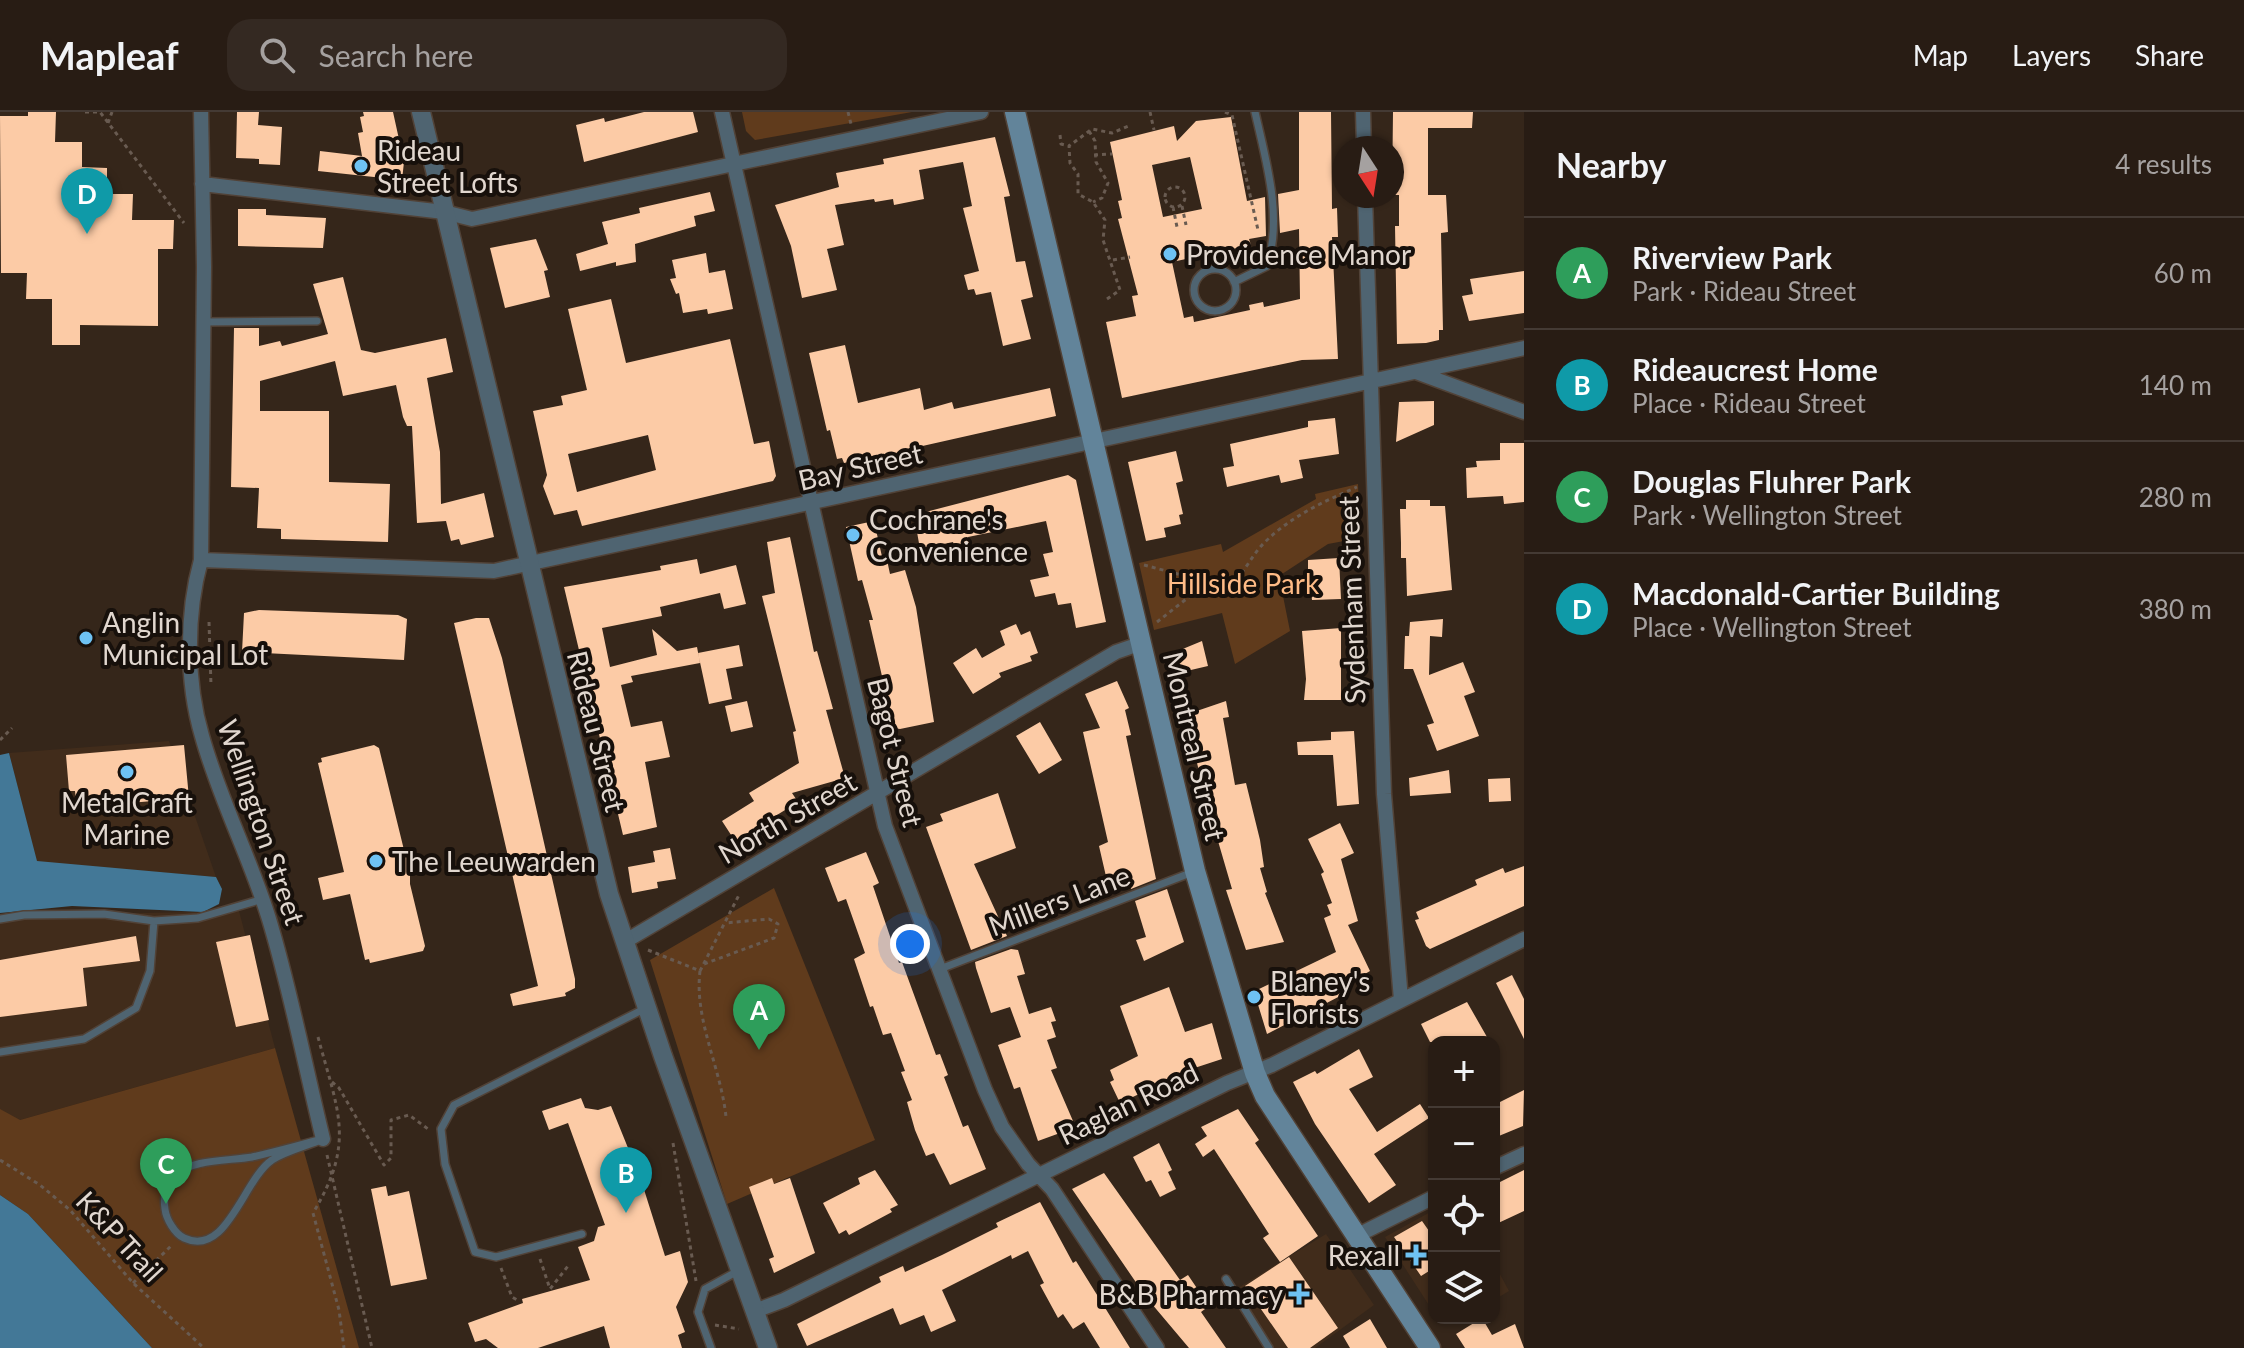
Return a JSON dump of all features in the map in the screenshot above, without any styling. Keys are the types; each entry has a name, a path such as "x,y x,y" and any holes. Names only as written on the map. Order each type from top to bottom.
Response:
{"main road":[{"name":"Montreal Street","path":"1015,112 1195,871 1255,1073 1265,1096 1430,1348"}],"street":[{"name":"Wellington Street","path":"201,112 204,322 201,560 192,592 195,707 202,736 263,899 290,993 323,1139"},
{"name":"Rideau Street","path":"421,112 609,894 646,1008 768,1348"},
{"name":"Bagot Street","path":"722,112 885,826 1002,1127 1039,1177 1052,1189 1157,1348"},
{"path":"202,184 444,212 472,219 981,112"},
{"path":"1363,112 1364,136"},
{"name":"Sydenham Street","path":"1365,208 1384,794 1401,1000"},
{"name":"Bay Street","path":"201,560 494,571 1524,348"},
{"path":"1416,371 1524,412"},
{"name":"North Street","path":"624,942 1116,652 1142,643"},
{"name":"Raglan Road","path":"755,1311 784,1300 1039,1177 1227,1083 1255,1073 1524,939"},
{"path":"1500,1165 1524,1154"},
{"path":"1356,1236 1428,1200"}],"lane":[{"path":"1234,282 1267,266 1271,252 1272,190 1255,112"},
{"path":"1219,270 1234,282 1235,295 1221,310 1207,309 1197,300 1194,286 1206,271 1219,270"},
{"path":"204,322 317,321"},
{"name":"Millers Lane","path":"939,969 1195,871"},
{"path":"0,919 24,915 104,914 154,921 198,918 263,899"},
{"path":"0,1052 84,1039 136,1008 150,971 154,921"},
{"path":"582,1234 502,1256 475,1252 445,1164 441,1129 454,1105 646,1008"},
{"path":"323,1139 271,1160 247,1187 224,1230 194,1242 180,1237 165,1216 163,1194 176,1174 208,1162 250,1157 323,1139"},
{"path":"711,1348 698,1312 705,1289 740,1270"},
{"path":"1226,1279 1269,1348"}],"path":[{"path":"85,112 100,112 184,223"},
{"path":"108,123 112,112"},
{"path":"1150,112 1154,130"},
{"path":"1225,112 1232,115 1259,234"},
{"path":"1069,146 1089,131 1098,128 1112,133 1131,125"},
{"path":"1089,131 1095,141 1094,155 1108,183 1102,198 1093,202"},
{"path":"1060,135 1061,144 1069,146"},
{"path":"1069,146 1070,163 1078,174 1078,194 1093,202 1105,220 1103,240 1113,260 1120,290 1107,299"},
{"path":"1094,155 1112,154"},
{"path":"1177,227 1173,207 1165,197 1172,187 1185,192 1182,204 1186,225"},
{"path":"1173,207 1182,204"},
{"path":"1113,260 1130,257"},
{"path":"1140,564 1208,582 1232,583 1259,548 1297,516 1372,480"},
{"path":"1154,625 1208,582"},
{"path":"209,613 211,690"},
{"path":"218,727 251,817"},
{"path":"0,740 12,728"},
{"path":"726,1117 723,1091 697,995 700,971 755,865"},
{"path":"704,964 774,938 778,932 778,924 769,919 723,923"},
{"path":"647,949 700,971"},
{"path":"330,1080 339,1088 384,1165 391,1158 391,1120 409,1115 428,1129"},
{"path":"323,1139 372,1348"},
{"path":"673,1142 697,1289"},
{"name":"K&P Trail","path":"0,1160 40,1185 70,1210 133,1283 204,1348"},
{"path":"133,1283 180,1237"},
{"path":"536,1247 550,1289 568,1266"},
{"path":"502,1256 501,1272 512,1297 519,1301"},
{"path":"702,1322 739,1329"}],"shaded area":[{"path":"169,741 216,877 36,862 9,753"},
{"name":"MetalCraft Marine","path":"239,911 275,1048 20,1120 0,1133 0,916"},
{"path":"1428,1213 1428,1304 1385,1237"},
{"path":"1326,1234 1374,1305 1315,1348 1273,1348 1233,1291"},
{"path":"1500,1274 1509,1291 1500,1296"}],"green space":[{"path":"742,112 912,112 755,140 746,131"},
{"name":"Hillside Park","path":"1358,484 1360,538 1328,544 1279,576 1290,631 1235,664 1222,613 1154,630 1139,563 1221,544 1223,552 1316,499 1315,494"},
{"path":"774,888 875,1140 727,1204 650,960"},
{"path":"275,1048 359,1348 152,1348 28,1214 0,1195 0,1109 20,1120"}],"water":[{"path":"9,753 37,861 216,877 222,889 219,904 203,912 72,906 0,913 0,755"},
{"path":"0,1195 28,1214 152,1348 0,1348"}],"building":[{"path":"28,112 56,112 55,142 82,142 82,167 107,168 107,194 133,194 132,220 174,220 173,249 158,249 158,326 80,325 80,345 52,345 52,299 26,299 27,273 1,273 0,116 28,116"},
{"path":"237,112 259,112 258,125 282,127 280,165 259,164 259,159 236,158"},
{"path":"363,112 393,112 404,162 402,180 318,171 320,151 362,156 358,133 363,132 360,117 364,116"},
{"path":"644,112 693,112 698,132 584,162 576,125 604,118 605,122"},
{"name":"Providence Manor","path":"1299,112 1331,112 1332,209 1337,208 1338,237 1332,237 1338,359 1302,360 1122,398 1106,322 1136,316 1132,296 1138,295 1118,219 1122,218 1118,201 1122,200 1110,142 1174,126 1177,141 1196,121 1231,117 1247,201 1265,197 1266,236 1249,239 1251,245 1172,262 1184,318 1193,316 1194,322 1250,310 1249,305 1263,302 1264,307 1300,299 1299,229 1280,233 1278,194 1299,190","holes":["1190,157 1202,209 1163,217 1152,165"]},
{"path":"1393,112 1473,112 1472,128 1428,128 1428,195 1446,195 1448,232 1441,233 1443,330 1439,330 1439,340 1426,343 1397,344 1395,226 1399,226 1399,208 1404,208 1404,136 1393,136"},
{"path":"995,137 1010,196 1004,197 1016,262 1025,261 1033,297 1021,300 1031,339 1003,346 991,292 976,295 974,289 968,290 964,275 979,271 963,208 972,206 963,162 919,170 924,199 894,205 893,199 875,202 874,199 835,205 844,245 827,249 837,290 802,298 791,246 775,205 839,187 836,173 884,164 883,159"},
{"path":"710,192 715,211 694,216 696,226 635,244 636,262 616,266 616,262 580,271 576,254 608,244 602,222 640,213 639,208"},
{"path":"238,209 266,209 266,215 326,218 323,248 238,246"},
{"path":"536,239 548,270 544,271 550,297 505,308 490,248"},
{"path":"706,253 709,273 725,270 733,309 708,314 707,309 683,313 679,293 676,294 670,279 676,278 672,260"},
{"path":"1524,271 1524,313 1469,321 1462,296 1473,294 1470,279"},
{"path":"343,277 361,350 375,353 446,338 453,372 427,378 440,452 441,504 484,493 494,537 461,545 459,539 451,541 446,521 417,523 412,426 407,426 403,417 396,385 343,396 335,361 260,381 260,411 329,411 329,482 390,484 388,542 281,539 281,529 257,528 259,488 231,487 234,328 259,328 259,346 280,341 282,346 328,334 313,284"},
{"path":"611,299 626,363 730,339 754,444 769,441 776,476 773,481 582,526 577,510 554,515 543,486 547,475 533,411 563,405 561,396 587,390 568,309","holes":["648,435 656,470 577,492 568,454"]},
{"path":"845,345 858,403 920,388 924,410 952,402 954,409 1050,388 1056,416 918,447 919,453 862,464 861,459 844,463 842,458 837,459 830,430 827,431 809,353"},
{"path":"1434,401 1434,425 1396,442 1399,402"},
{"path":"1335,418 1339,454 1299,460 1303,478 1281,483 1279,475 1227,487 1223,468 1234,466 1230,444 1308,427 1308,421"},
{"path":"1500,443 1524,443 1524,502 1504,504 1503,496 1467,498 1466,468 1477,467 1476,461 1500,460"},
{"path":"1176,451 1183,481 1176,483 1183,514 1179,515 1181,524 1164,528 1166,537 1146,541 1128,462"},
{"path":"1068,475 1076,480 1106,622 1076,628 1071,603 1058,605 1055,593 1035,597 1030,580 1049,576 1043,554 1053,552 1046,521 968,537 970,545 955,548 953,542 920,549 914,515"},
{"path":"1406,500 1430,500 1430,506 1445,506 1452,590 1407,596 1406,558 1401,558 1400,509 1406,509"},
{"path":"874,521 883,561 887,560 890,574 905,570 916,607 934,722 894,728 869,620 873,620 862,580 858,581 846,527"},
{"path":"790,537 814,652 817,651 833,709 826,710 845,778 792,793 798,802 735,841 722,821 754,801 749,793 799,763 793,732 796,731 762,596 775,593 767,542"},
{"path":"1339,558 1341,599 1312,600 1311,592 1305,592 1304,570 1308,570 1308,560"},
{"path":"697,559 700,574 736,565 746,604 724,609 720,593 660,607 662,616 602,628 610,667 657,655 652,629 677,651 697,647 700,663 631,676 633,682 621,685 631,727 662,721 670,757 645,762 657,827 623,835 564,587 661,570 660,566"},
{"path":"259,610 398,615 407,619 404,660 242,652 244,613"},
{"path":"489,618 502,658 575,979 575,988 565,993 566,996 513,1006 510,994 538,986 454,623"},
{"path":"1443,619 1442,637 1430,636 1429,675 1463,662 1475,692 1464,696 1479,736 1437,751 1427,725 1434,723 1413,669 1404,669 1405,636 1409,636 1410,622"},
{"path":"1016,624 1021,635 1030,631 1038,653 1030,656 1032,661 999,673 1001,677 973,694 953,663 976,648 982,658 1005,645 1000,631"},
{"path":"1341,628 1341,700 1304,700 1306,679 1302,631"},
{"path":"1202,641 1208,666 1178,673 1173,653"},
{"path":"739,645 743,666 726,669 732,699 709,704 698,653"},
{"path":"1117,681 1129,708 1125,710 1131,735 1126,736 1156,879 1131,889 1129,880 1108,885 1099,846 1108,842 1083,732 1100,728 1085,694"},
{"path":"747,701 753,727 731,732 725,706"},
{"path":"1226,701 1229,717 1223,718 1235,785 1246,783 1260,840 1264,867 1260,868 1265,893 1284,942 1246,950 1226,890 1232,889 1218,841 1223,838 1216,809 1209,811 1185,715"},
{"path":"1040,722 1062,760 1039,774 1016,736"},
{"path":"1354,731 1359,804 1337,806 1333,755 1298,755 1297,742 1331,740 1331,732"},
{"name":"MetalCraft Marine","path":"184,745 189,798 93,806 94,811 77,812 75,791 69,791 66,755"},
{"name":"The Leeuwarden","path":"374,745 379,748 404,850 408,849 414,874 410,874 410,884 425,946 423,951 370,963 369,959 365,960 350,894 323,900 318,878 344,872 318,763 322,762 321,758"},
{"path":"1449,770 1451,793 1410,796 1409,778"},
{"path":"1510,778 1511,801 1489,802 1488,779"},
{"path":"998,793 1016,848 974,864 1007,936 971,950 926,827 943,821 940,814"},
{"path":"1340,823 1354,853 1341,859 1358,921 1348,925 1370,971 1341,988 1344,994 1267,1034 1256,998 1262,995 1259,989 1336,952 1324,918 1331,915 1327,905 1332,903 1321,874 1324,872 1308,839"},
{"path":"670,848 676,879 657,882 658,888 632,893 628,867 655,862 653,851"},
{"path":"866,852 879,883 873,886 899,963 902,962 936,1055 940,1054 948,1075 944,1077 963,1127 968,1125 986,1169 950,1185 934,1153 926,1156 915,1130 907,1102 912,1100 901,1072 905,1071 891,1033 883,1035 873,1006 870,1007 854,959 865,953 846,899 838,902 825,868"},
{"path":"1524,866 1524,906 1430,949 1426,946 1415,920 1419,919 1416,912 1477,885 1475,880 1503,868 1505,873"},
{"path":"1167,889 1184,942 1144,961 1136,940 1146,937 1135,901"},
{"path":"250,935 269,1020 236,1027 216,942"},
{"path":"136,936 140,961 83,968 87,1006 0,1017 0,960"},
{"path":"1011,949 1018,950 1025,974 1017,976 1029,1014 1051,1007 1056,1021 1051,1022 1056,1037 1047,1040 1057,1068 1051,1070 1073,1121 1071,1129 1038,1141 1020,1087 1014,1089 998,1045 1021,1037 1010,1007 991,1013 975,962"},
{"path":"1512,975 1524,999 1524,1039 1496,983"},
{"path":"1169,987 1185,1032 1212,1023 1222,1059 1170,1076 1171,1079 1120,1103 1110,1082 1114,1080 1110,1070 1138,1056 1120,1006"},
{"path":"1467,1002 1486,1036 1428,1038 1421,1024"},
{"path":"1359,1049 1373,1077 1349,1089 1377,1132 1420,1104 1428,1116 1374,1154 1396,1185 1369,1203 1315,1124 1293,1082 1315,1071 1317,1074"},
{"path":"1524,1090 1523,1126 1500,1136 1500,1108 1500,1102"},
{"path":"581,1098 585,1108 598,1110 611,1106 641,1180 665,1256 680,1251 688,1282 676,1307 685,1332 678,1335 682,1348 610,1348 604,1326 538,1348 498,1348 486,1339 475,1342 468,1323 523,1303 522,1299 590,1280 578,1247 594,1241 598,1227 605,1225 568,1123 549,1130 542,1111"},
{"path":"1238,1109 1259,1140 1255,1143 1318,1236 1280,1262 1263,1238 1269,1234 1214,1149 1203,1157 1195,1144 1207,1136 1201,1127"},
{"path":"1159,1143 1172,1170 1168,1172 1176,1189 1160,1197 1151,1180 1146,1182 1133,1157"},
{"path":"875,1170 898,1205 890,1209 892,1212 849,1235 846,1230 839,1234 823,1203 860,1184 858,1178"},
{"path":"1524,1170 1524,1211 1500,1222 1500,1186 1500,1182"},
{"path":"1104,1173 1180,1280 1188,1275 1209,1306 1201,1312 1226,1348 1189,1348 1146,1297 1072,1189"},
{"path":"772,1178 774,1184 790,1178 815,1253 774,1273 769,1259 774,1257 749,1187"},
{"path":"386,1186 388,1196 409,1191 427,1279 391,1286 371,1189"},
{"path":"1040,1202 1073,1263 1076,1261 1130,1348 1100,1348 1084,1322 1073,1329 1063,1314 1058,1318 1040,1285 1044,1283 1028,1251 1012,1259 1011,1255 942,1290 956,1321 931,1332 924,1315 900,1325 893,1308 807,1346 797,1324 881,1282 879,1277 903,1266 905,1272 942,1255 998,1227 996,1223"},
{"path":"1422,1221 1428,1230 1428,1272 1421,1276 1394,1237"},
{"path":"1289,1257 1338,1328 1310,1348 1288,1348 1245,1286"},
{"path":"1370,1319 1387,1348 1350,1348 1343,1336"},
{"path":"1472,1324 1486,1324 1492,1335 1515,1324 1524,1348 1465,1348 1456,1334"}],"place":[{"name":"Rideau Street Lofts","path":"361,166"},
{"name":"Macdonald-Cartier Building","path":"87,234"},
{"name":"Providence Manor","path":"1170,254"},
{"name":"Cochrane's Convenience","path":"853,535"},
{"name":"Anglin Municipal Lot","path":"86,638"},
{"name":"MetalCraft Marine","path":"127,772"},
{"name":"The Leeuwarden","path":"376,861"},
{"name":"Blaney's Florists","path":"1254,997"},
{"name":"Riverview Park","path":"759,1050"},
{"name":"Douglas Fluhrer Park","path":"166,1204"},
{"name":"Rideaucrest Home","path":"626,1213"},
{"name":"Rexall","path":"1416,1255"},
{"name":"B&B Pharmacy","path":"1299,1294"}]}
